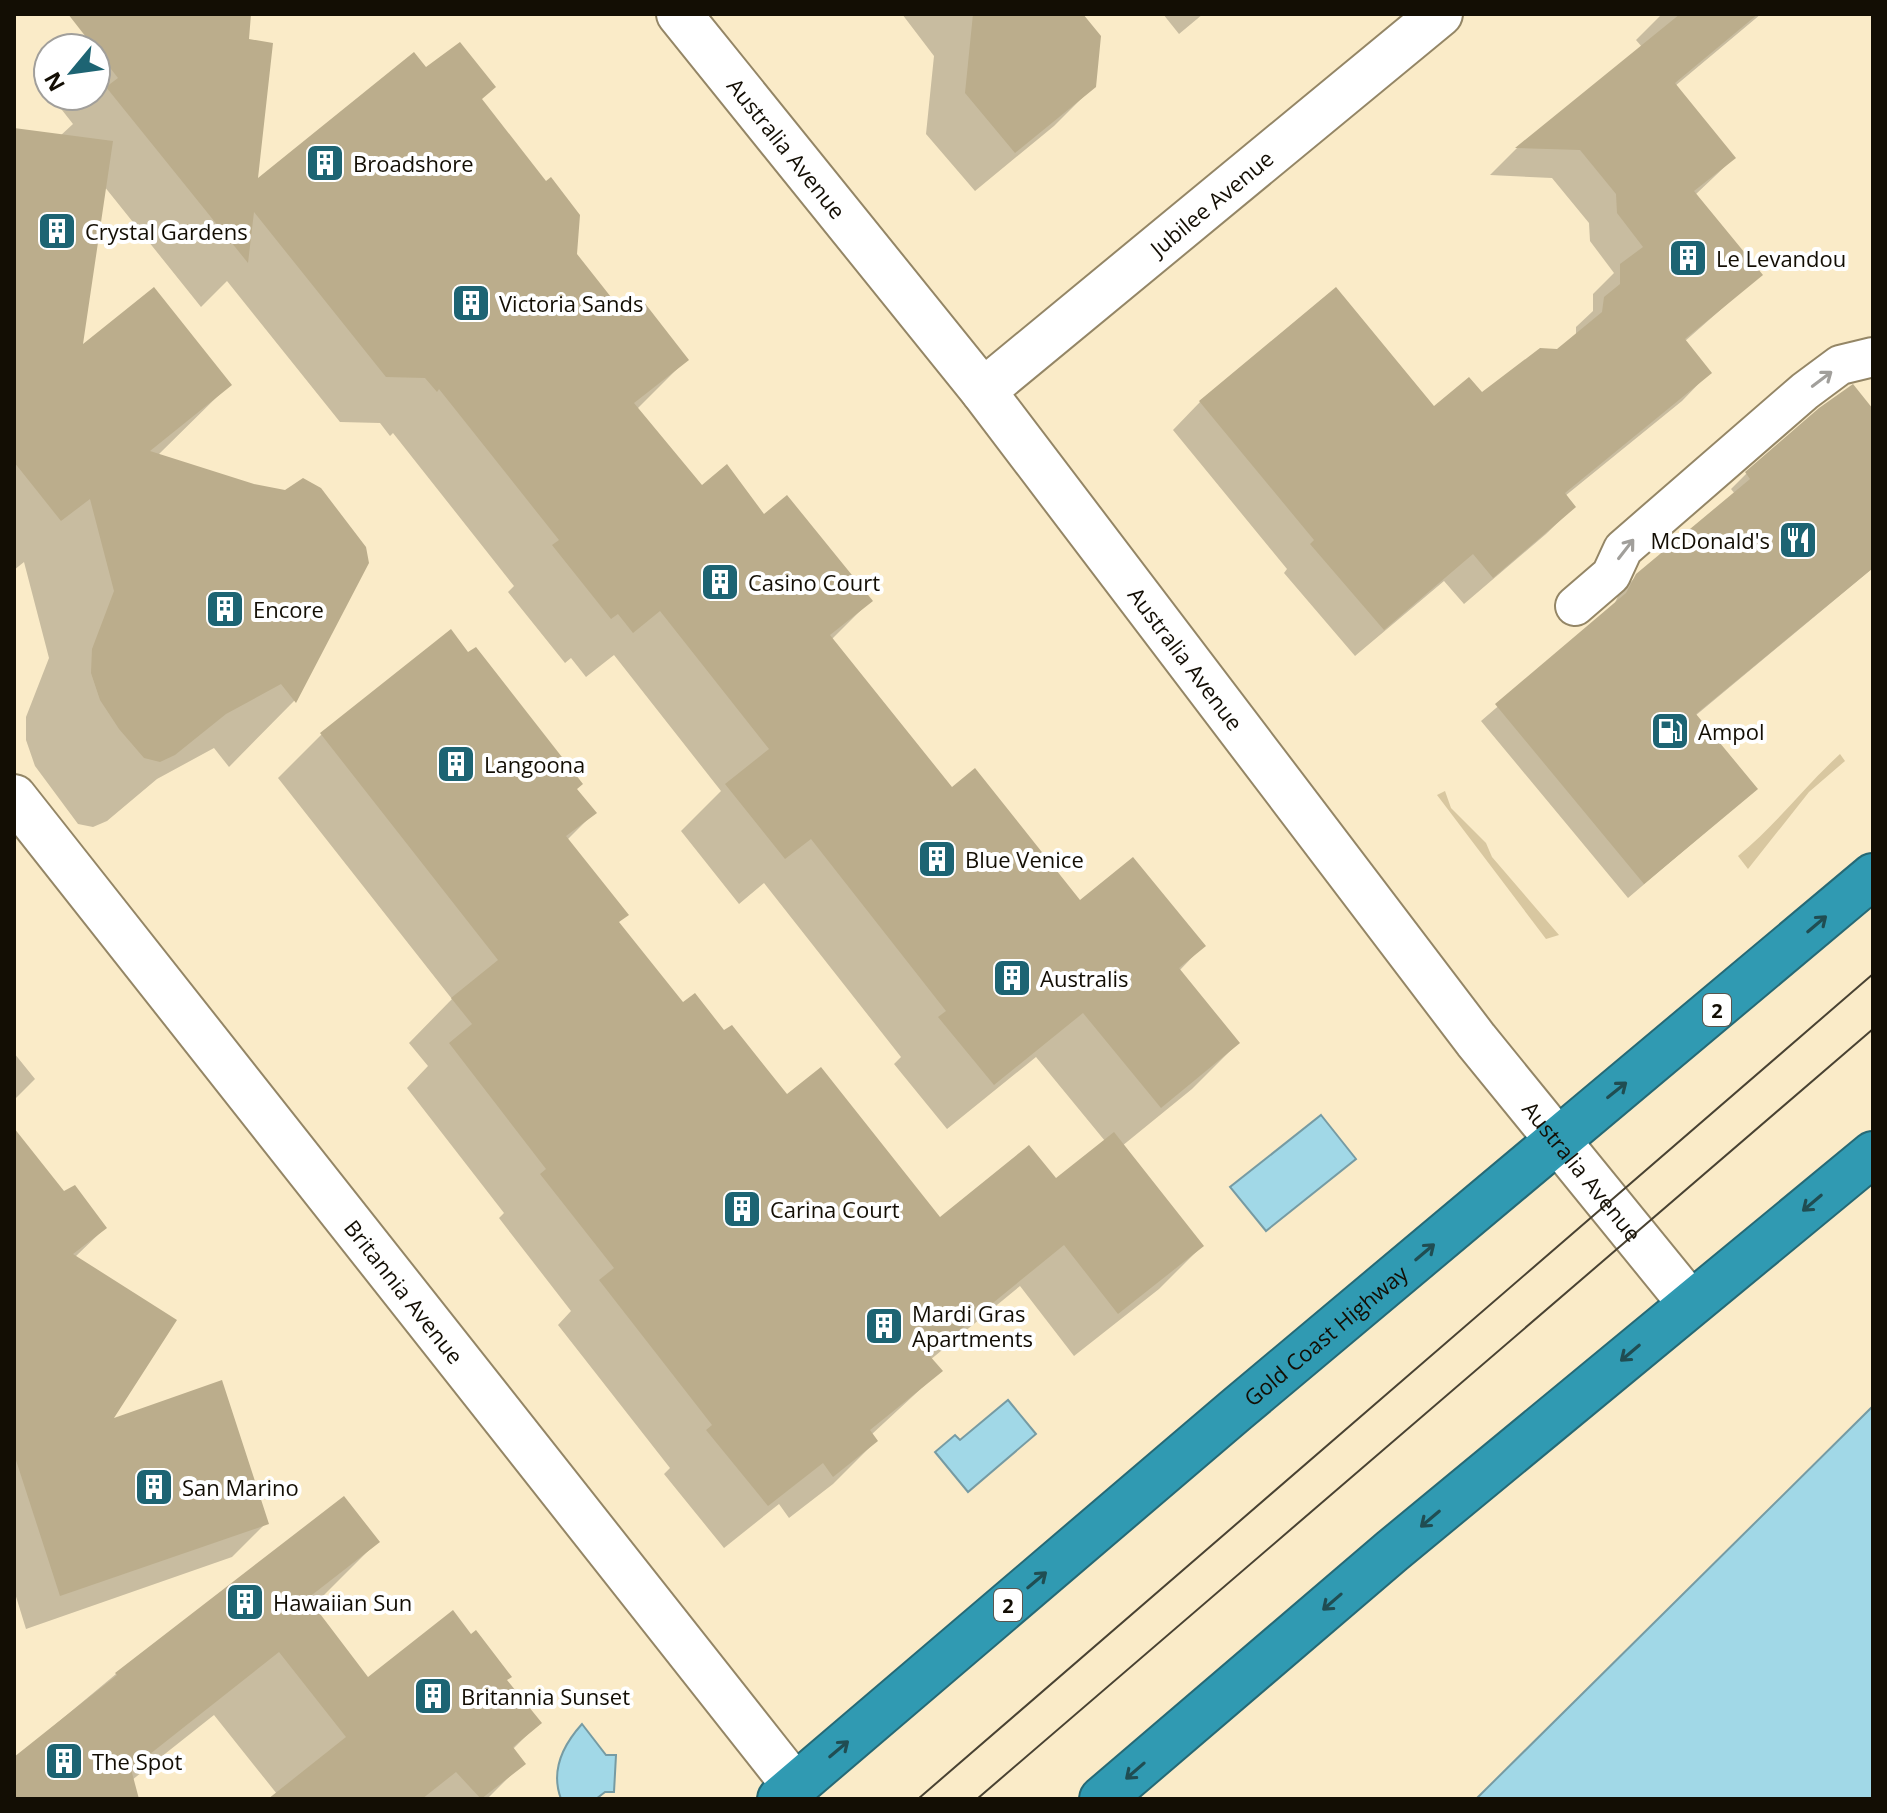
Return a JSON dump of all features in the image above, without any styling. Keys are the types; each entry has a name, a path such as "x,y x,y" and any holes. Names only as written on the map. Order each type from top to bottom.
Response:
{"highway":[{"name":"Gold Coast Highway","path":"787,1792 1873,876"},
{"path":"1102,1799 1690,1303 1873,1154"}],"street":[{"name":"Australia Avenue","path":"679,14 983,391 1476,1040 1690,1303"},
{"name":"Jubilee Avenue","path":"983,391 1440,14"},
{"name":"Britannia Avenue","path":"14,797 787,1792"}],"lane":[{"path":"1575,606 1611,575 1623,549 1805,391 1840,365 1873,357"}],"shaded area":[{"path":"1840,754 1845,761 1809,792 1748,869 1738,856"},
{"path":"1445,791 1451,808 1486,843 1492,857 1559,935 1546,939 1437,795"}],"water":[{"path":"1321,1115 1356,1159 1266,1231 1230,1187"},
{"path":"1008,1400 1036,1434 968,1492 935,1452 955,1435 960,1440"},
{"path":"1873,1406 1873,1799 1476,1799"},
{"path":"582,1724 606,1755 616,1755 614,1792 605,1792 596,1799 561,1799 557,1778 560,1758"}],"building":[{"path":"68,14 251,14 249,39 273,43 258,178 414,52 426,67 460,42 496,87 482,99 546,181 551,177 580,215 577,254 622,311 640,297 689,360 634,403 702,485 727,464 764,514 787,495 873,601 830,635 952,787 975,768 1080,900 1133,857 1206,946 1179,968 1240,1043 1161,1108 1083,1013 994,1085 938,1017 946,1011 811,839 785,859 725,784 769,749 660,611 633,633 618,614 611,619 552,545 559,540 439,389 437,392 425,378 386,377 254,212 248,263 112,94 112,82 118,78 112,70 112,32 82,32"},
{"path":"973,14 1083,14 1101,36 1096,87 1015,153 965,93"},
{"path":"1680,14 1758,14 1675,83 1736,158 1694,191 1763,275 1685,339 1712,373 1565,493 1576,507 1493,578 1473,554 1384,630 1310,544 1314,540 1199,401 1336,287 1434,406 1469,377 1482,392 1540,348 1557,349 1602,312 1604,297 1620,284 1620,264 1643,247 1617,213 1616,194 1580,150 1515,148"},
{"path":"14,128 113,141 83,344 154,287 232,385 150,451 254,484 285,490 303,478 321,488 366,547 369,563 296,703 281,684 226,714 175,755 160,762 144,758 119,729 100,700 91,673 92,649 114,591 90,499 61,521 14,462"},
{"path":"1853,384 1873,409 1873,568 1696,714 1758,789 1644,884 1495,704 1626,593 1636,574 1750,479 1745,472 1819,408"},
{"path":"451,629 468,652 476,647 583,784 577,789 597,813 566,836 629,915 619,922 683,1002 695,993 724,1030 732,1025 787,1094 821,1067 940,1217 1029,1145 1056,1178 1114,1132 1204,1246 1118,1314 1064,1245 929,1355 943,1371 870,1430 878,1441 833,1477 823,1463 768,1506 706,1430 712,1425 599,1280 614,1268 540,1174 546,1169 449,1043 472,1024 451,998 498,960 320,733"},
{"path":"14,1128 64,1191 75,1185 107,1228 73,1254 177,1320 114,1418 222,1380 269,1524 60,1596 14,1454"},
{"path":"344,1496 380,1542 308,1598 368,1677 453,1610 471,1634 476,1630 512,1677 507,1680 542,1723 513,1747 526,1764 481,1799 456,1772 422,1799 268,1799 346,1737 279,1652 131,1769 139,1799 14,1799 14,1757 117,1675 115,1673"}],"tram line":[{"path":"918,1799 1873,974"},
{"path":"977,1799 1873,1029"}],"place":[{"name":"Broadshore","path":"325,163"},
{"name":"Crystal Gardens","path":"57,231"},
{"name":"Le Levandou","path":"1688,258"},
{"name":"Victoria Sands","path":"471,303"},
{"name":"McDonald's","path":"1798,540"},
{"name":"Casino Court","path":"720,582"},
{"name":"Encore","path":"225,609"},
{"name":"Ampol","path":"1670,731"},
{"name":"Langoona","path":"456,764"},
{"name":"Blue Venice","path":"937,859"},
{"name":"Australis","path":"1012,978"},
{"name":"Carina Court","path":"742,1209"},
{"name":"Mardi Gras Apartments","path":"884,1326"},
{"name":"San Marino","path":"154,1487"},
{"name":"Hawaiian Sun","path":"245,1602"},
{"name":"Britannia Sunset","path":"433,1696"},
{"name":"The Spot","path":"64,1761"}]}
